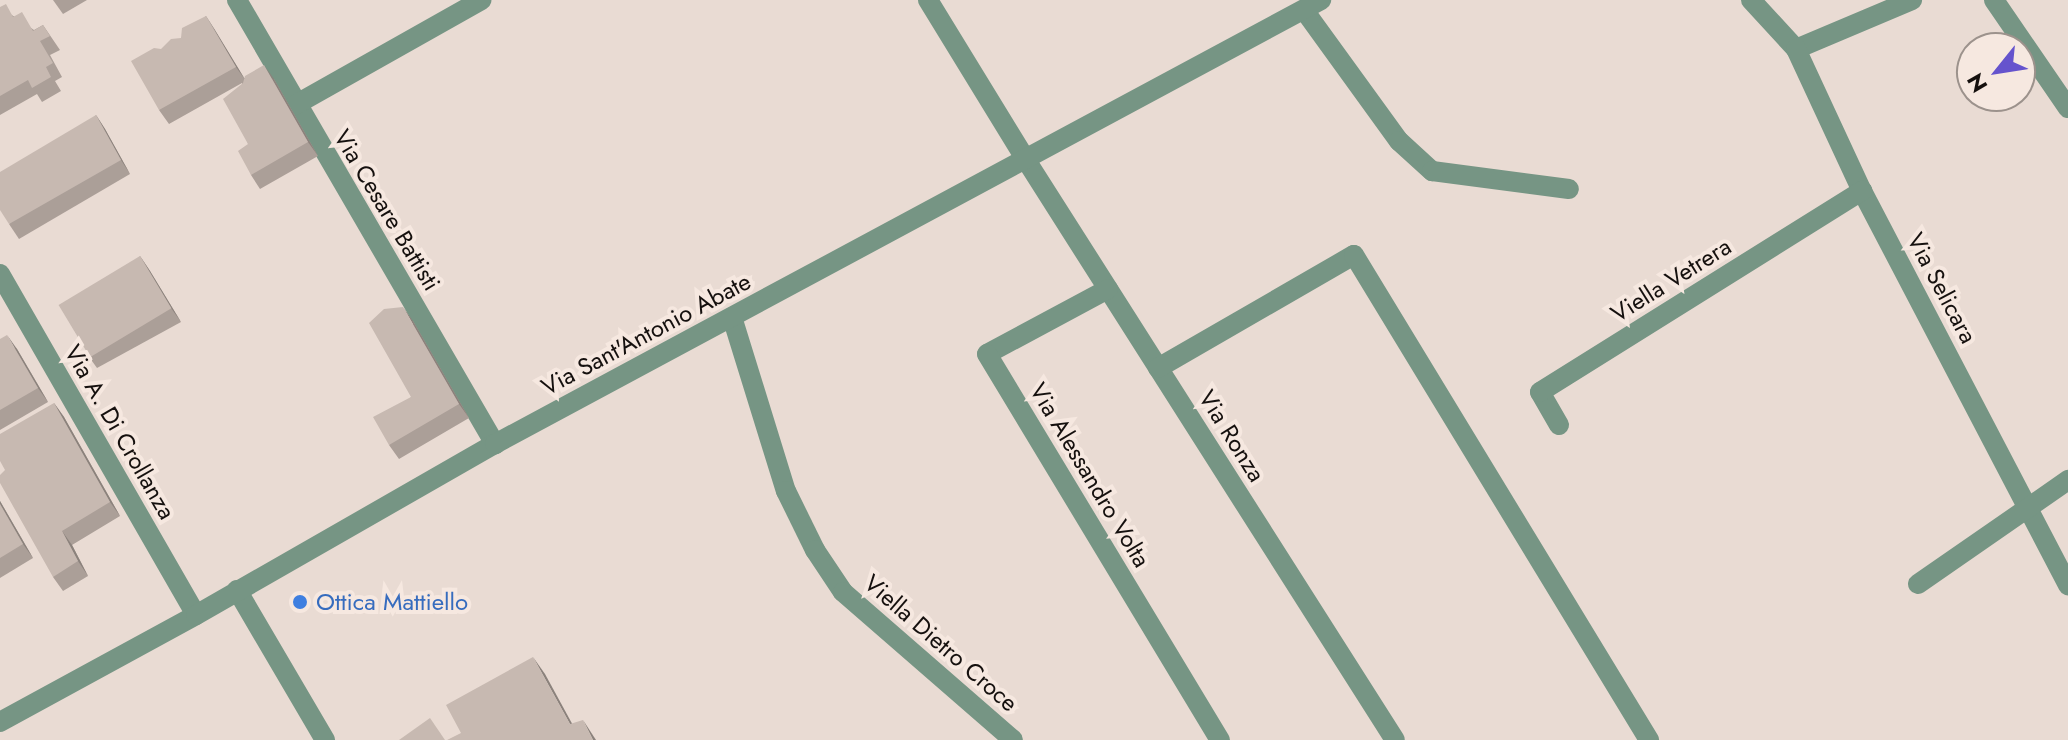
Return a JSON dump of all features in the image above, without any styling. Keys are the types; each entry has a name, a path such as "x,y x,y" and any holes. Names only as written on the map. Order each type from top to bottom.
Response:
{"street":[{"name":"Via Cesare Battisti","path":"237,0 295,105 495,444"},
{"path":"295,105 481,0"},
{"name":"Via Ronza","path":"928,0 1026,160 1395,740"},
{"name":"Via Selicara","path":"1751,0 1796,49 1862,191 2068,585"},
{"path":"1796,49 1912,0"},
{"path":"1994,0 2067,106"},
{"path":"1313,5 1399,141 1432,171 1569,189"},
{"name":"Via Sant'Antonio Abate","path":"0,722 196,615 495,444 1313,5"},
{"name":"Viella Vetrera","path":"1559,425 1540,392 1862,191"},
{"path":"1158,368 1354,255 1649,740"},
{"name":"Via A. Di Crollanza","path":"0,274 196,615"},
{"name":"Via Alessandro Volta","path":"1108,289 987,354 1220,740"},
{"name":"Viella Dietro Croce","path":"732,317 786,491 815,550 843,592 1013,740"},
{"path":"1918,584 2068,480"},
{"path":"237,590 325,740"}],"building":[{"path":"6,4 13,17 22,12 33,31 43,25 50,36 40,41 53,63 46,67 51,77 32,88 28,80 0,96 0,7"},
{"path":"206,16 236,67 159,110 131,61 154,48 161,49 171,39 181,38 182,28"},
{"path":"264,65 308,142 251,175 238,151 248,144 223,99 243,83 245,76"},
{"path":"96,115 121,160 9,224 0,210 0,172"},
{"path":"140,256 171,308 90,357 59,305"},
{"path":"403,307 459,404 389,445 373,417 411,397 369,323 384,309"},
{"path":"7,335 38,388 0,410 0,339"},
{"path":"54,403 110,502 62,531 78,561 53,577 0,483 0,475 5,470 0,461 0,434"},
{"path":"0,504 23,544 0,558"},
{"path":"533,657 570,724 583,720 593,740 447,740 461,733 446,705"},
{"path":"430,718 445,740 399,740"}],"place":[{"name":"Ottica Mattiello","path":"300,602"}]}
